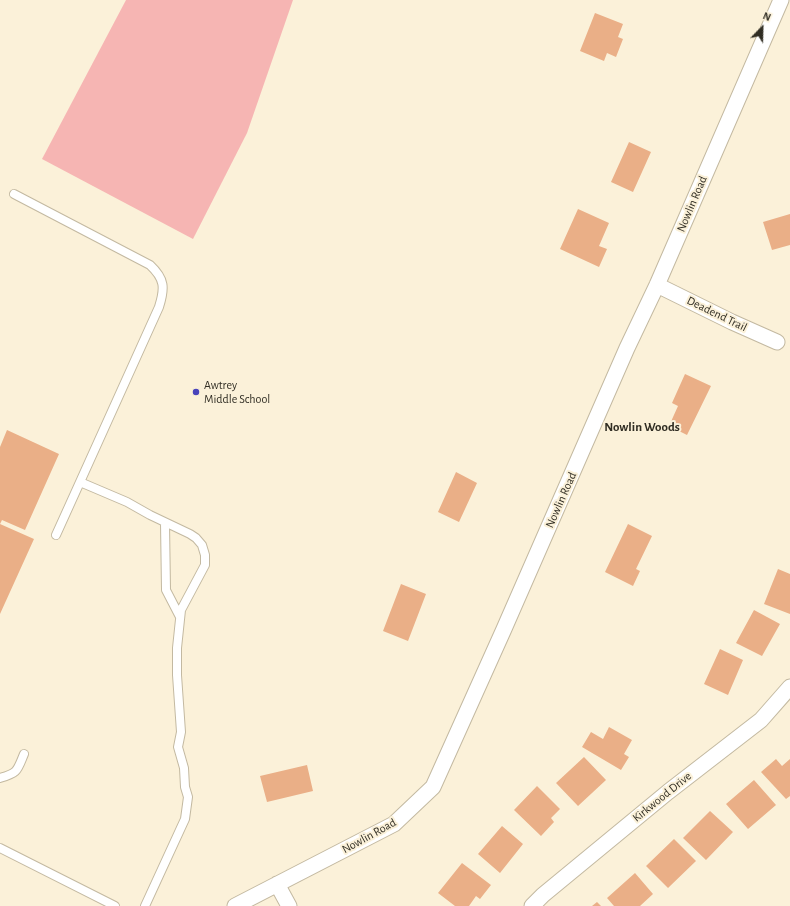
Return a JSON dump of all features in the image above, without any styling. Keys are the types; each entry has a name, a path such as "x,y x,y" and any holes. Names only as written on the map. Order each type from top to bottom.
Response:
{"street":[{"name":"Nowlin Road","path":"235,906 394,824 433,787 627,348 657,285 781,0"},
{"name":"Deadend Trail","path":"657,285 732,322 777,342"},
{"name":"Kirkwood Drive","path":"532,906 543,895 668,792 761,720 790,687"},
{"path":"277,884 289,906"}],"lane":[{"path":"14,194 150,265 161,278 162,296 159,307 56,535"},
{"path":"80,482 127,502 137,509 190,534 202,545 205,556 205,565 181,610 177,648 176,675 181,732 178,747 184,768 185,787 188,797 187,808 185,819 145,906"},
{"path":"165,523 166,590 180,617"},
{"path":"0,778 18,771 24,754"},
{"path":"0,848 115,906"}],"shaded area":[{"path":"126,0 293,0 247,133 193,239 42,159"}],"building":[{"path":"595,13 623,24 618,37 623,39 616,57 607,53 604,61 580,51"},
{"path":"629,142 651,152 633,192 611,182"},
{"path":"578,209 609,223 599,246 607,249 599,267 560,249"},
{"path":"790,214 790,245 772,250 763,222"},
{"path":"685,374 711,386 687,435 669,426 678,406 672,403"},
{"path":"7,430 59,454 25,530 2,520 0,524 0,447"},
{"path":"456,472 477,483 459,522 438,512"},
{"path":"0,524 34,539 0,614"},
{"path":"628,524 652,536 636,569 640,571 633,586 605,572"},
{"path":"778,569 790,574 790,614 764,604"},
{"path":"401,584 426,594 408,641 383,631"},
{"path":"754,610 780,624 762,656 736,643"},
{"path":"720,649 743,660 728,695 704,684"},
{"path":"609,727 632,740 624,754 629,757 621,770 582,747 591,732 603,739"},
{"path":"584,757 606,780 578,806 556,783"},
{"path":"776,759 782,766 790,759 790,796 786,799 761,772"},
{"path":"307,765 313,791 267,802 260,776"},
{"path":"754,780 776,805 748,829 726,804"},
{"path":"537,786 560,809 551,818 554,822 541,836 514,810"},
{"path":"710,811 733,832 706,860 683,838"},
{"path":"502,826 523,844 500,873 478,854"},
{"path":"674,839 696,861 668,888 646,866"},
{"path":"462,863 491,885 480,899 476,896 469,906 455,906 438,893"},
{"path":"635,873 653,894 640,906 614,906 607,898"},
{"path":"597,902 601,906 592,906"}],"place":[{"name":"Awtrey Middle School","path":"196,392"}],"district":[{"name":"Nowlin Woods","path":"642,427"}]}
